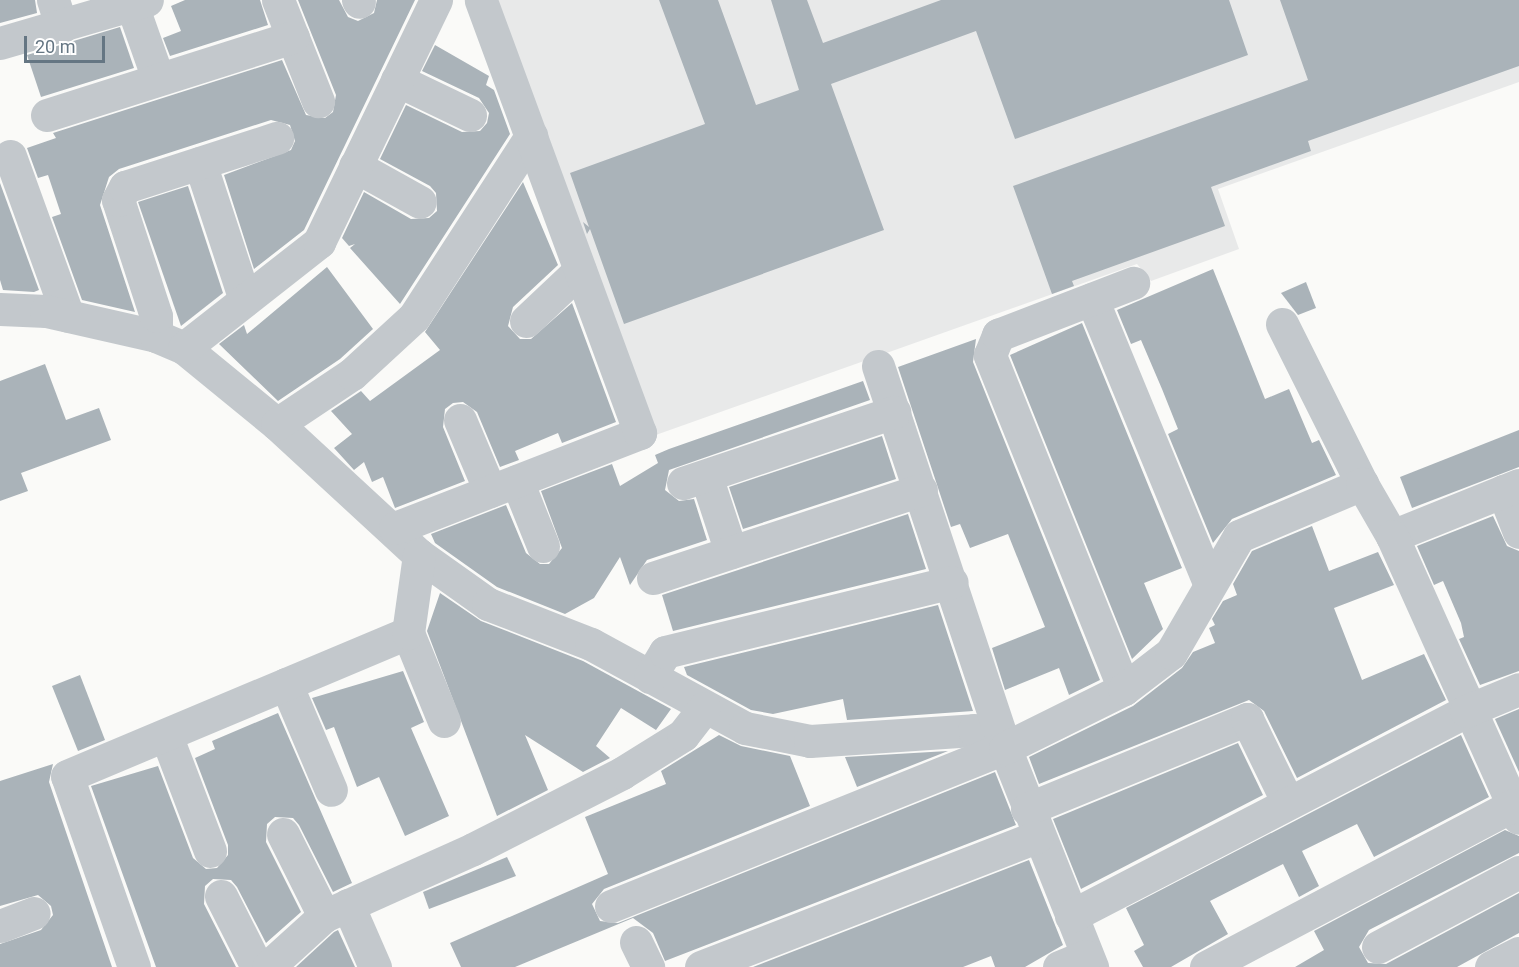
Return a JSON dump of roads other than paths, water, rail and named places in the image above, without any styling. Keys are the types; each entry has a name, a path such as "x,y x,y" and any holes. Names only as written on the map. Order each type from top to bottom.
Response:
{"street":[{"path":"278,0 318,100"},
{"path":"170,342 245,300 319,242 436,0"},
{"path":"395,528 640,433 481,0"},
{"path":"0,43 57,13 140,2 158,79"},
{"path":"47,115 293,36"},
{"path":"397,80 470,115"},
{"path":"277,424 352,374 414,317 531,136"},
{"path":"170,342 156,316 118,200 125,187 278,138"},
{"path":"10,156 68,316"},
{"path":"200,163 245,300"},
{"path":"355,166 420,202"},
{"path":"526,321 580,270"},
{"path":"1124,689 990,354 998,336 1133,283"},
{"path":"1092,299 1209,583"},
{"path":"0,309 68,316 170,342 277,424 395,528 419,555 488,604 591,644 704,708 745,728 810,741 958,729 974,730 1005,748"},
{"path":"1206,967 1516,812 1466,711 1392,536 1362,484 1281,324"},
{"path":"878,366 952,582 1005,748 1032,823 1071,916 1079,963"},
{"path":"731,552 694,480 894,412"},
{"path":"460,420 543,546"},
{"path":"611,906 1005,748 1124,689 1171,653 1209,583 1239,536 1362,484"},
{"path":"1392,536 1511,488 1519,532"},
{"path":"653,578 921,490"},
{"path":"419,555 408,633 444,721"},
{"path":"650,677 664,652 952,582"},
{"path":"134,967 67,776 408,633"},
{"path":"286,684 331,790"},
{"path":"1071,916 1466,711 1519,689"},
{"path":"268,967 336,910 622,773 682,735 704,708"},
{"path":"701,967 1032,823 1247,719 1288,803"},
{"path":"166,735 210,851"},
{"path":"283,834 375,967"},
{"path":"1377,947 1519,872"},
{"path":"221,896 257,967"},
{"path":"0,926 34,913"},
{"path":"1491,967 1519,953"}]}
